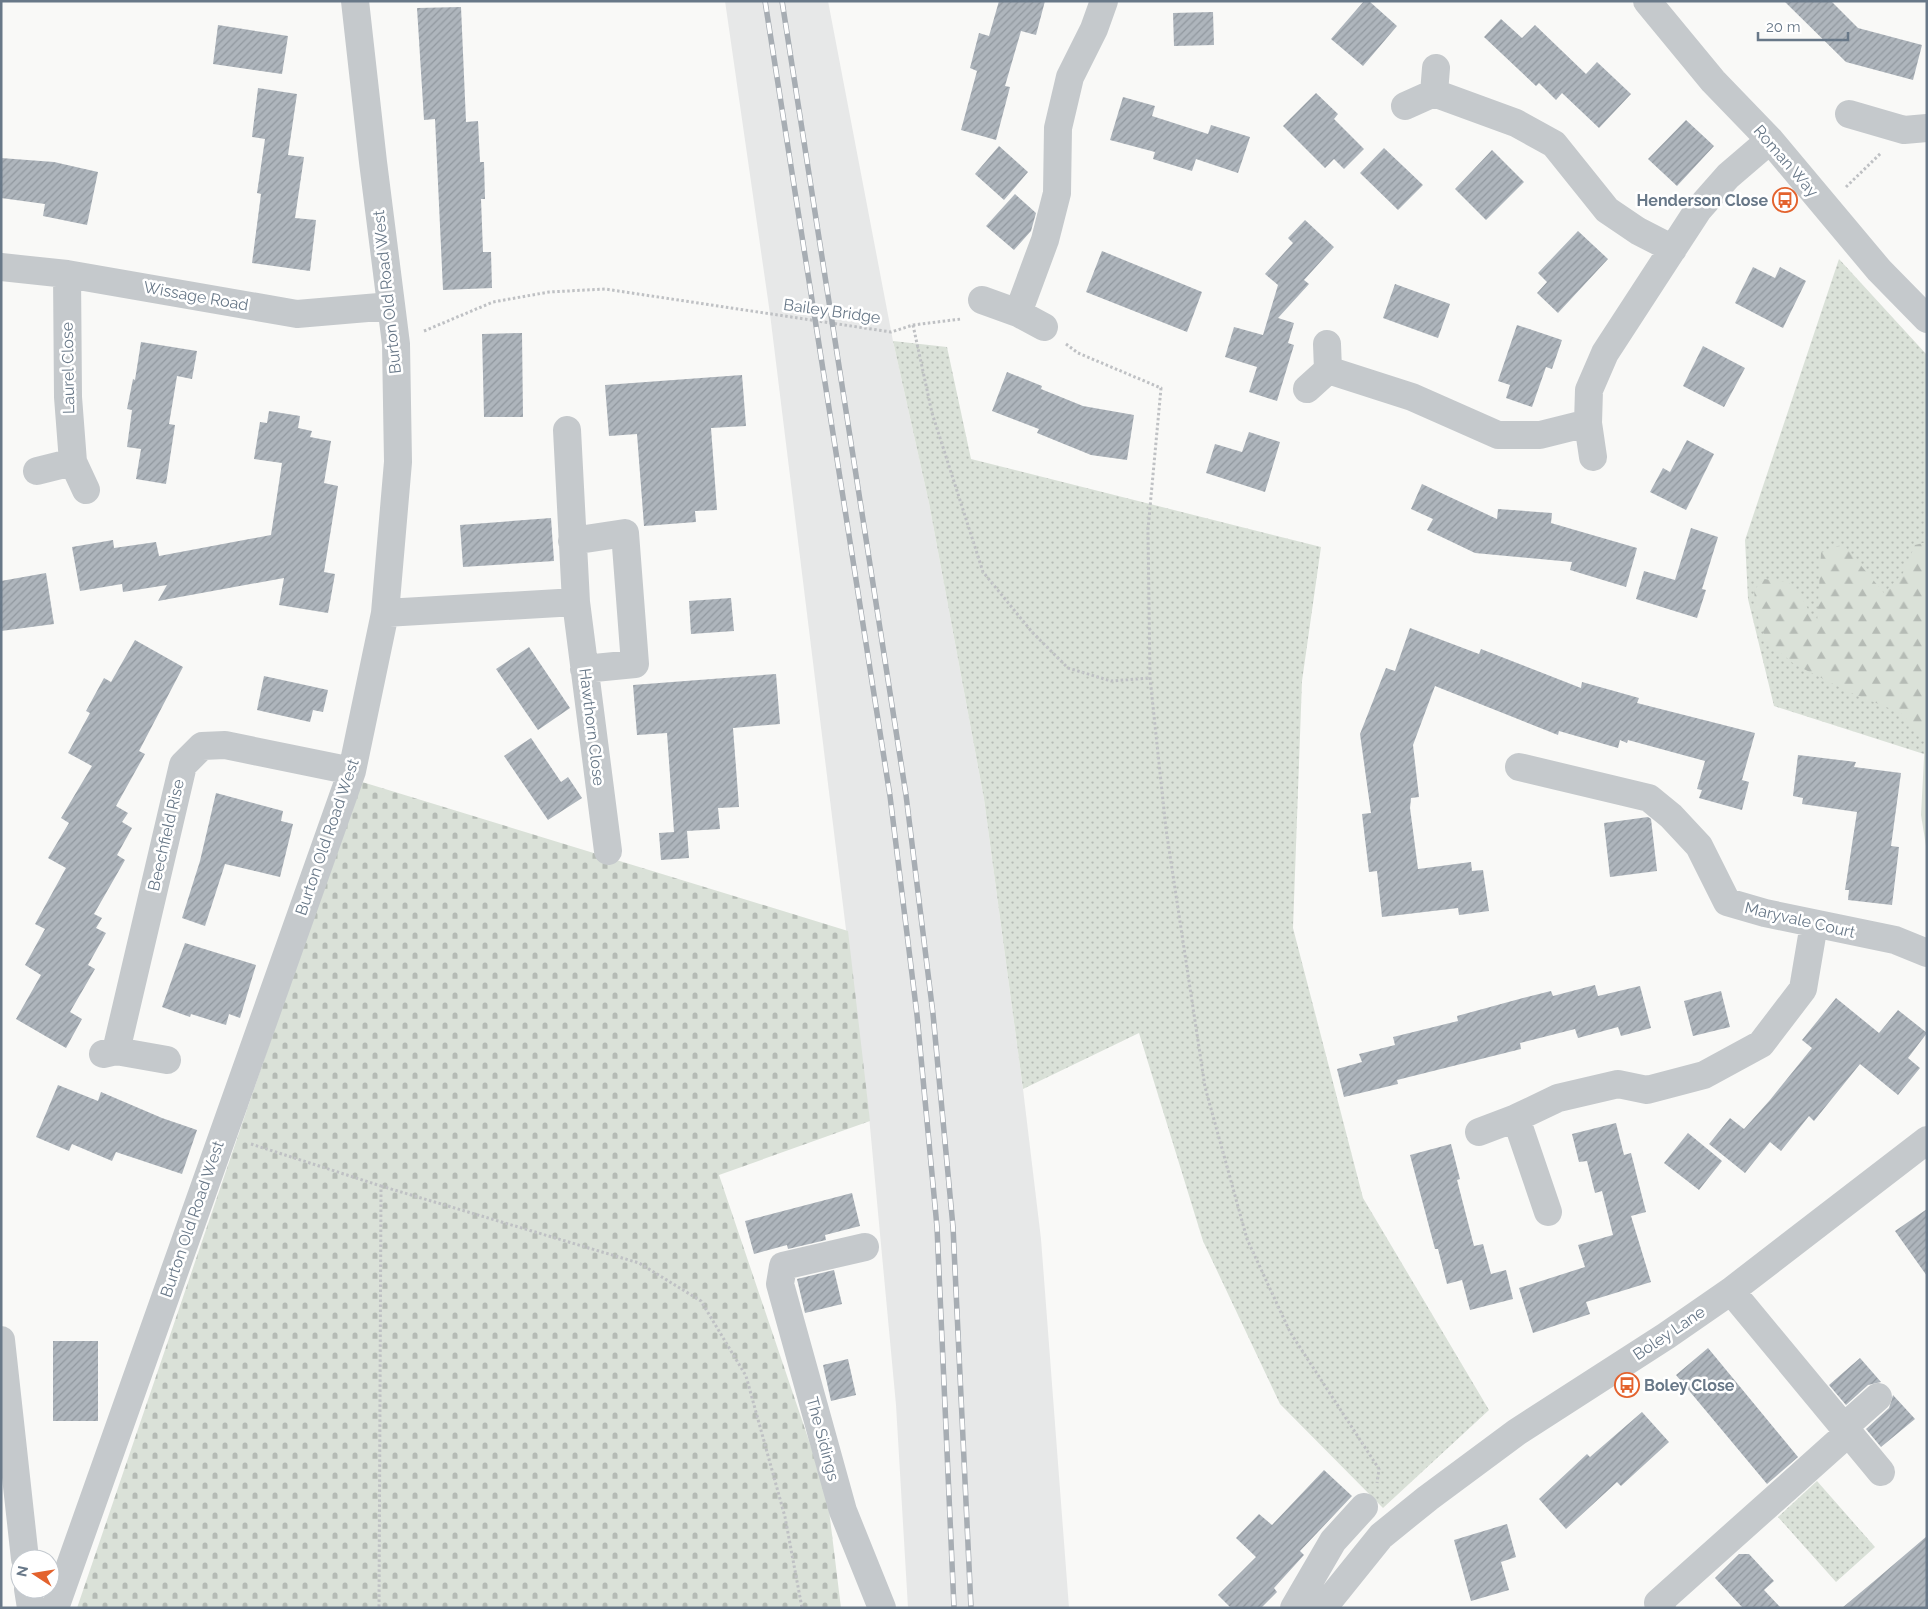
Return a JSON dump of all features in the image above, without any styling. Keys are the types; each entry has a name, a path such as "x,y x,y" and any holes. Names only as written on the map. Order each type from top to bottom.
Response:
{"street":[{"name":"Burton Old Road West","path":"54,1608 352,771 386,613 398,462 396,344 355,1"},
{"path":"1044,327 998,305 1045,240 1057,193 1058,128 1070,77 1094,29 1104,1"},
{"name":"Roman Way","path":"1646,1 1713,81 1770,140 1879,270 1927,320"},
{"path":"1405,106 1435,81 1554,144 1607,210 1638,231 1673,248"},
{"path":"1849,114 1916,129"},
{"path":"1593,457 1588,423 1590,390 1605,353 1704,204 1728,176 1770,140"},
{"name":"Wissage Road","path":"1,267 67,274 296,314 391,306"},
{"name":"Laurel Close","path":"67,274 68,397 73,462 86,490"},
{"path":"1307,389 1328,357 1498,435 1540,435 1588,423"},
{"name":"Hawthorn Close","path":"567,430 576,602 608,851"},
{"path":"37,471 73,462"},
{"path":"572,536 626,533 635,664 584,669"},
{"path":"386,613 576,602"},
{"name":"Beechfield Rise","path":"167,1060 109,1052 183,764 202,746 225,745 352,771"},
{"name":"Maryvale Court","path":"1519,767 1649,798 1672,816 1699,846 1727,902 1814,924 1895,940 1927,953"},
{"path":"1479,1132 1516,1118 1558,1098 1618,1084 1647,1090 1704,1075 1761,1044 1803,989 1814,924"},
{"path":"1516,1118 1548,1212"},
{"name":"Boley Lane","path":"1323,1608 1381,1536 1428,1498 1517,1432 1666,1336 1731,1291 1927,1140"},
{"name":"The Sidings","path":"865,1247 773,1268 780,1284 843,1511 882,1608"},
{"path":"1731,1291 1845,1431 1881,1472"},
{"path":"1,1340 24,1549"},
{"path":"1662,1608 1658,1603 1845,1431 1878,1396"},
{"path":"1294,1608 1333,1541 1364,1508"}],"path":[{"path":"1826,207 1916,129"},
{"name":"Bailey Bridge","path":"396,344 493,302 549,292 605,289 891,332 913,325"},
{"path":"998,305 969,318 913,325 932,413 983,572 1032,632 1068,668 1111,681 1150,678"},
{"path":"1044,327 1078,353 1161,388 1148,529 1150,678 1168,838 1205,1087 1247,1239 1290,1332 1379,1469 1379,1479 1364,1508"},
{"path":"272,1151 381,1186 639,1263 701,1301 746,1376 785,1517 802,1608"},
{"path":"379,1608 381,1186"}],"shaded area":[{"path":"725,1 828,1 893,341 929,503 984,799 1041,1239 1069,1608 908,1608 896,1405 869,1116 770,314"}],"green space":[{"path":"1839,259 1927,355 1927,755 1774,706 1748,599 1745,540"},
{"path":"893,341 947,347 971,459 1321,547 1302,681 1293,928 1363,1198 1489,1410 1383,1508 1280,1404 1203,1241 1139,1033 1023,1089 984,799 929,503"},
{"path":"1927,542 1927,852 1921,815 1925,739 1901,713 1849,692 1794,664 1766,641 1756,610 1754,590 1764,579 1788,582 1804,602 1817,625 1821,553 1843,544 1884,593 1903,573 1915,545"},
{"path":"359,781 848,931 870,1121 719,1175 827,1494 841,1608 77,1608"},
{"path":"1817,1481 1875,1547 1836,1582 1778,1517"}],"building":[{"path":"999,1 1045,1 1036,35 1021,31 1005,86 1010,87 996,140 961,130 977,71 970,68 979,33 989,36"},
{"path":"1364,1 1369,1 1397,26 1363,66 1331,39"},
{"path":"1784,1 1831,1 1858,28 1922,45 1913,80 1846,62"},
{"path":"461,7 466,122 478,121 480,162 484,162 485,199 481,199 483,252 491,252 492,288 443,290 435,119 424,120 417,8"},
{"path":"1213,12 1214,45 1174,46 1173,13"},
{"path":"1501,19 1522,38 1535,25 1586,74 1597,62 1631,94 1599,128 1562,93 1556,100 1539,83 1536,86 1484,37"},
{"path":"218,25 288,36 282,74 213,64"},
{"path":"258,88 297,94 288,155 304,157 295,218 316,220 310,271 252,263 261,194 257,193 265,139 252,137"},
{"path":"1316,93 1338,114 1334,119 1364,149 1344,169 1334,159 1325,168 1283,126"},
{"path":"1123,97 1155,106 1152,116 1208,134 1211,125 1250,137 1238,173 1196,159 1192,171 1153,159 1155,152 1110,140"},
{"path":"1686,120 1714,146 1677,186 1648,159"},
{"path":"999,146 1028,172 1004,200 975,174"},
{"path":"1384,148 1423,185 1398,210 1360,173"},
{"path":"1492,150 1524,182 1486,220 1455,189"},
{"path":"1,158 54,162 98,172 87,225 43,216 45,204 1,198"},
{"path":"1015,194 1036,213 1031,231 1014,250 986,226"},
{"path":"1305,220 1334,247 1304,280 1309,284 1278,318 1294,323 1288,343 1294,345 1277,401 1249,392 1257,367 1225,357 1234,327 1263,335 1278,285 1265,274 1293,243 1288,238"},
{"path":"1578,231 1608,259 1558,313 1537,293 1547,282 1538,273"},
{"path":"1102,251 1202,292 1187,332 1086,292"},
{"path":"1753,267 1775,278 1780,267 1806,281 1783,328 1735,303"},
{"path":"1395,284 1450,304 1438,338 1383,318"},
{"path":"1517,325 1562,340 1552,369 1546,367 1532,407 1506,398 1510,385 1498,381"},
{"path":"522,333 523,417 484,417 482,334"},
{"path":"141,342 197,351 192,379 177,376 169,424 175,425 166,484 136,479 141,449 127,447 132,410 127,409 133,379 135,380"},
{"path":"1703,346 1745,368 1724,407 1683,386"},
{"path":"1007,372 1042,386 1041,389 1083,406 1134,415 1127,460 1091,455 1037,433 1039,429 992,411"},
{"path":"742,375 746,426 711,428 717,510 695,511 696,522 644,526 637,434 609,436 605,385"},
{"path":"269,411 300,416 298,428 312,431 310,437 331,441 324,483 338,486 324,572 335,574 328,613 279,605 284,578 158,601 167,585 123,592 122,584 80,591 72,547 113,540 114,548 156,542 159,556 271,535 282,463 254,459 260,422 267,423"},
{"path":"1249,432 1280,442 1265,492 1206,473 1215,444 1242,452"},
{"path":"1687,440 1714,454 1686,510 1650,492 1663,468 1670,472"},
{"path":"1422,484 1497,519 1498,509 1552,513 1551,523 1637,548 1626,587 1570,570 1572,562 1475,553 1427,530 1433,519 1411,509"},
{"path":"551,518 554,561 463,567 460,525"},
{"path":"1691,528 1718,537 1702,589 1706,590 1697,618 1636,599 1644,571 1675,580"},
{"path":"46,573 54,624 1,631 1,581"},
{"path":"731,598 734,631 691,634 689,601"},
{"path":"1410,628 1479,654 1481,649 1581,688 1582,682 1639,698 1637,703 1755,733 1742,780 1749,782 1742,810 1699,798 1702,790 1697,789 1705,761 1628,740 1627,743 1620,740 1618,748 1559,731 1558,735 1435,686 1413,745 1419,797 1411,798 1410,808 1418,869 1471,862 1472,871 1483,870 1489,911 1459,915 1458,908 1382,917 1377,871 1369,872 1362,814 1371,813 1360,734 1386,668 1395,671"},
{"path":"135,640 183,667 139,751 145,754 116,806 128,813 122,822 132,828 117,855 125,860 94,914 102,918 96,928 106,933 88,965 95,969 70,1012 82,1019 66,1048 16,1019 41,975 25,965 45,929 35,924 66,868 48,858 69,823 61,818 92,766 68,753 90,713 86,711 104,678 111,682"},
{"path":"529,647 570,708 538,730 496,669"},
{"path":"776,674 780,724 733,728 739,807 718,808 720,829 687,831 689,858 661,860 659,833 674,832 667,733 637,735 633,685"},
{"path":"264,676 328,690 323,712 313,710 310,722 257,710"},
{"path":"531,738 561,782 568,777 582,798 548,820 504,756"},
{"path":"1798,755 1856,762 1854,767 1901,773 1891,846 1899,847 1892,905 1848,900 1849,890 1845,890 1857,812 1802,804 1803,798 1793,796"},
{"path":"216,793 283,811 281,821 293,824 280,877 225,864 205,926 182,918 200,861"},
{"path":"1648,817 1651,819 1657,871 1610,877 1604,823"},
{"path":"185,943 256,965 240,1018 229,1014 226,1025 191,1014 190,1017 162,1007"},
{"path":"1595,985 1598,996 1640,986 1651,1028 1621,1036 1618,1027 1578,1038 1575,1029 1520,1043 1521,1049 1397,1080 1398,1084 1344,1097 1337,1069 1362,1062 1359,1054 1395,1045 1393,1037 1458,1021 1457,1016 1523,998 1551,991 1553,996"},
{"path":"1721,991 1730,1027 1693,1036 1684,1001"},
{"path":"1836,998 1879,1033 1898,1010 1927,1033 1908,1058 1920,1068 1898,1095 1860,1064 1814,1121 1809,1116 1781,1151 1770,1142 1745,1173 1709,1144 1730,1118 1744,1129 1770,1100 1812,1048 1802,1040"},
{"path":"58,1085 98,1101 101,1092 162,1118 197,1130 182,1174 116,1152 112,1161 72,1144 69,1151 36,1137"},
{"path":"1616,1123 1624,1155 1631,1153 1646,1212 1631,1216 1651,1282 1586,1302 1590,1314 1533,1333 1519,1288 1585,1267 1578,1245 1613,1235 1602,1191 1595,1193 1587,1161 1579,1162 1572,1134"},
{"path":"1688,1133 1722,1161 1699,1190 1664,1163"},
{"path":"1451,1144 1460,1179 1457,1180 1474,1246 1483,1244 1491,1274 1506,1270 1513,1299 1470,1310 1462,1280 1447,1284 1438,1249 1435,1249 1410,1155"},
{"path":"852,1193 860,1226 825,1235 826,1240 788,1249 787,1245 754,1254 745,1221"},
{"path":"1927,1209 1927,1276 1895,1231"},
{"path":"834,1270 842,1304 805,1313 797,1279"},
{"path":"53,1341 98,1341 98,1421 53,1421"},
{"path":"1708,1348 1798,1457 1767,1484 1676,1375"},
{"path":"1860,1358 1881,1382 1868,1385 1846,1405 1829,1385"},
{"path":"848,1359 856,1395 831,1401 823,1365"},
{"path":"1893,1395 1915,1419 1881,1447 1866,1429 1889,1408"},
{"path":"1642,1412 1669,1442 1621,1486 1617,1482 1566,1529 1539,1499 1587,1454 1590,1457"},
{"path":"1324,1470 1352,1496 1300,1551 1304,1555 1274,1588 1277,1592 1261,1608 1231,1608 1218,1595 1256,1557 1236,1538 1259,1514 1272,1525"},
{"path":"1507,1524 1516,1557 1501,1562 1509,1590 1471,1601 1454,1540"},
{"path":"1927,1536 1927,1608 1842,1608 1879,1577"},
{"path":"1739,1554 1749,1554 1774,1581 1764,1590 1781,1608 1743,1608 1715,1578"}],"railway":[{"path":"765,1 890,796 917,1015 937,1227 954,1608"},
{"path":"782,1 906,795 933,1014 953,1227 971,1608"}],"place":[{"name":"Henderson Close","path":"1785,200"},
{"name":"Boley Close","path":"1627,1385"}]}
